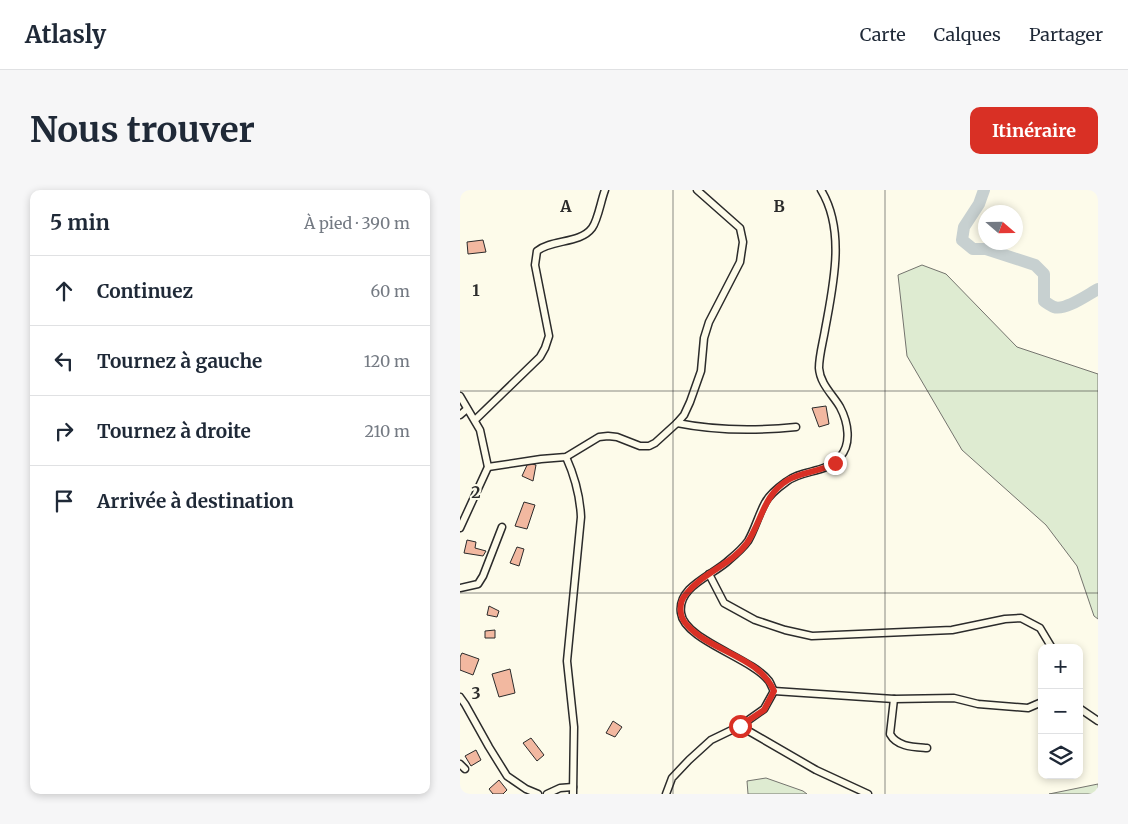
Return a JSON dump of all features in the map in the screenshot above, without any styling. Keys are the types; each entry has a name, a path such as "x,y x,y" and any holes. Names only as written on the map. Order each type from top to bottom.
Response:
{"street":[{"path":"475,420 540,358 545,348 548,336 535,265 537,251 543,247 582,236 592,228 605,190"},
{"path":"488,467 566,456 599,437 617,437 640,446 649,446 656,443 684,415 701,371 704,338 709,322 740,262 743,242 740,228 697,190"},
{"path":"666,794 672,778 689,760 711,740 740,726 764,710 774,691 770,681 761,674 739,658 698,636 686,624 681,615 681,604 685,594 709,574 728,562 747,543 766,502 779,487 794,477 828,467 842,456 847,446 848,432 846,422 840,407 829,394 819,369 833,289 836,244 833,221 827,201 821,190"},
{"path":"460,396 480,430 488,467 460,528"},
{"path":"460,415 467,409"},
{"path":"677,423 726,430 796,427"},
{"path":"566,456 576,479 580,499 567,661 574,727 573,794"},
{"path":"460,588 478,584 483,576 502,527"},
{"path":"709,574 724,603 755,620 785,630 812,636 952,630 1005,619 1021,618 1040,628 1050,644"},
{"path":"774,691 894,699 954,698 978,704 1028,708 1038,704"},
{"path":"460,697 466,704 507,776 526,789 538,794"},
{"path":"894,699 890,734 892,737 906,746 927,748"},
{"path":"1083,711 1098,721"},
{"path":"740,726 816,770 868,794"},
{"path":"547,794 560,788 573,786"}],"green space":[{"path":"922,265 946,274 1017,347 1098,374 1098,619 1094,616 1077,566 1046,525 962,450 907,356 898,275"},
{"path":"766,778 807,794 748,794 747,781"},
{"path":"1098,784 1098,794 1049,794"}],"building":[{"path":"483,240 486,252 468,254 467,242"},
{"path":"826,406 829,424 819,427 812,408"},
{"path":"528,463 536,465 533,481 522,476"},
{"path":"524,502 535,505 527,529 515,526"},
{"path":"467,540 476,542 475,548 486,551 483,556 464,553"},
{"path":"517,547 524,549 519,566 510,563"},
{"path":"489,606 499,611 497,617 487,615"},
{"path":"495,630 495,638 485,638 485,631"},
{"path":"462,653 479,659 473,675 460,670 460,657"},
{"path":"510,669 515,693 499,697 492,674"},
{"path":"613,721 622,727 615,737 606,733"},
{"path":"531,738 544,755 537,761 523,743"},
{"path":"476,750 481,760 471,766 465,756"},
{"path":"499,780 507,790 503,794 493,794 489,789"}],"waterway":[{"path":"984,190 979,204 964,227 962,240 973,249 986,249 1035,265 1044,274 1044,301 1054,307 1059,308 1070,305 1098,289"}],"route":[{"path":"740,726 764,710 774,691 770,681 739,658 698,636 686,624 681,615 681,604 685,594 709,574 728,562 747,543 766,502 779,487 788,480 835,463"}]}
